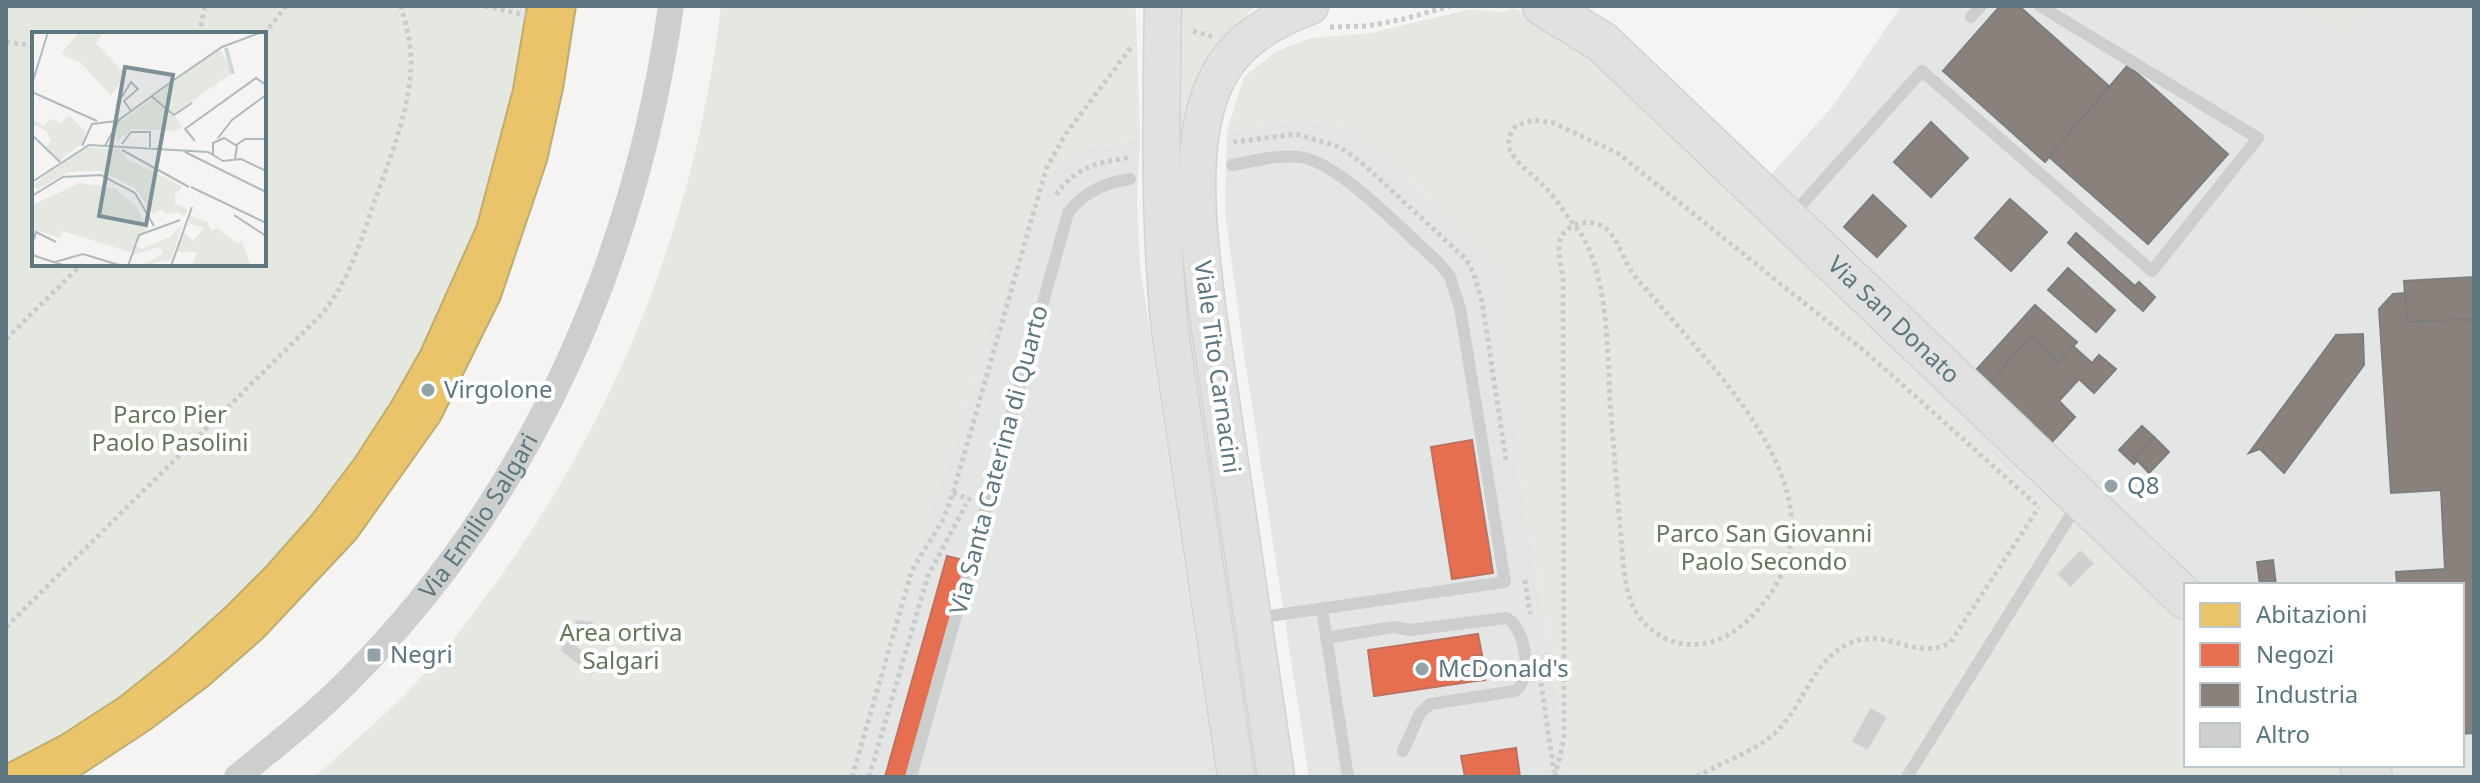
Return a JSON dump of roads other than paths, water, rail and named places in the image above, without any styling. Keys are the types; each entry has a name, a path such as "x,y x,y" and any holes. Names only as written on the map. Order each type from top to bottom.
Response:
{"main road":[{"name":"Viale Tito Carnacini","path":"1163,6 1160,193 1163,260 1170,331 1236,777"},
{"name":"Viale Tito Carnacini","path":"1276,777 1207,307 1198,165 1204,114 1215,82 1235,52 1264,27 1310,6"},
{"name":"Via San Donato","path":"1543,6 1602,42"},
{"name":"Via San Donato","path":"1577,6 1602,42 1788,220 2060,495 2184,597"}],"street":[{"name":"Via Emilio Salgari","path":"237,777 349,680 424,597 486,512 543,415 571,362 618,242 651,124 671,6"}],"lane":[{"path":"1971,17 1981,6"},
{"path":"1788,220 1922,71 2152,271 2258,138 2040,6"},
{"path":"1232,165 1287,157 1304,158 1332,168 1440,264 1450,277 1456,292 1505,582 1253,619"},
{"name":"Via Santa Caterina di Quarto","path":"911,777 1068,213 1090,191 1130,179"},
{"path":"1907,777 2060,495"},
{"path":"1322,609 1348,777"},
{"path":"1326,638 1394,627 1409,630 1506,618 1514,621 1519,630 1526,672 1520,688 1430,704 1420,713 1403,751"}],"place":[{"name":"Virgolone","path":"428,390"},
{"name":"Q8","path":"2111,486"},
{"name":"Negri","path":"374,655"},
{"name":"McDonald's","path":"1422,669"}],"park label":[{"name":"Parco Pier Paolo Pasolini","path":"170,429"},
{"name":"Parco San Giovanni Paolo Secondo","path":"1764,548"},
{"name":"Area ortiva Salgari","path":"621,647"}]}
